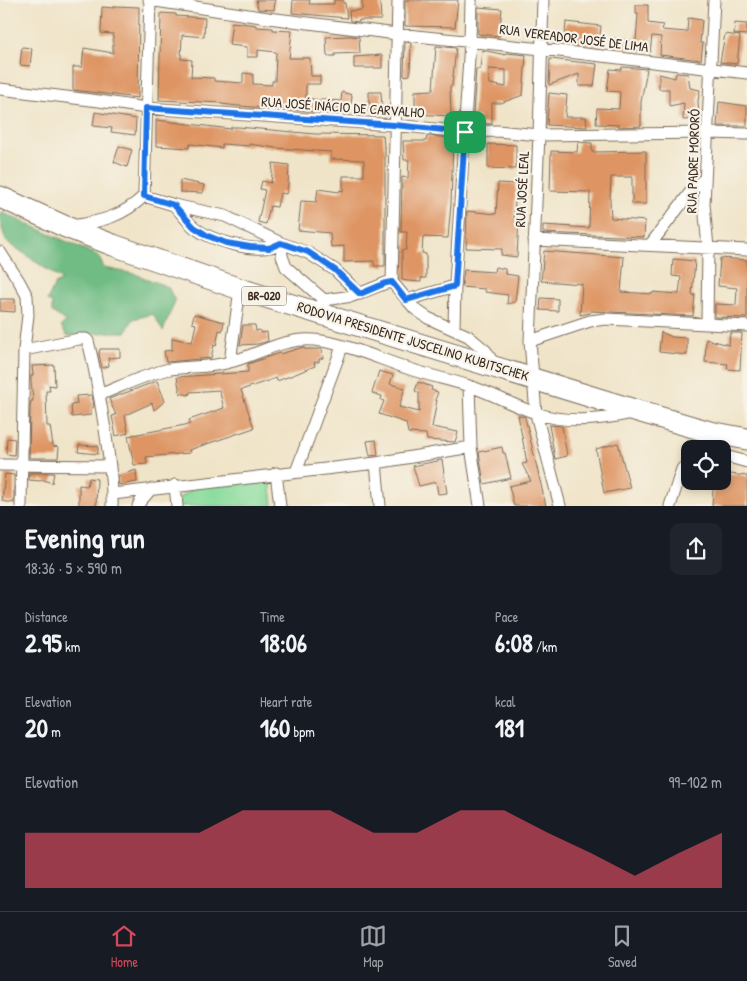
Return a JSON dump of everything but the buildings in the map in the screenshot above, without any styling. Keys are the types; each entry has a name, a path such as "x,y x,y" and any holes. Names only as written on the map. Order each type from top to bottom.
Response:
{"highway":[{"name":"RODOVIA PRESIDENTE JUSCELINO KUBITSCHEK","path":"0,197 66,227 112,245 240,289 322,306 495,367 641,412 706,440 747,439"}],"street":[{"path":"66,227 110,218 133,207 144,196 150,0"},
{"name":"RUA VEREADOR JOSÉ DE LIMA","path":"150,0 268,18 397,34 542,49 747,74"},
{"path":"398,0 392,282 406,300 428,318 454,328 468,336 486,351 495,367"},
{"path":"454,328 471,0"},
{"name":"RUA JOSÉ LEAL","path":"543,0 530,341 536,414 560,506"},
{"name":"RUA PADRE MORORÓ","path":"707,324 708,248 704,204 709,133 714,0"},
{"name":"RUA JOSÉ INÁCIO DE CARVALHO","path":"0,89 146,108 394,125 465,132 497,131 539,135 747,134"},
{"path":"650,245 692,190 705,178"},
{"path":"144,196 174,205 225,216 281,243 308,252 335,270 360,294"},
{"path":"174,205 194,227 208,236 226,243 269,248 281,243"},
{"path":"534,240 747,250"},
{"path":"281,243 282,256 286,267 322,306 392,282"},
{"path":"0,252 19,281 26,296 28,314 24,350 21,506"},
{"path":"406,300 455,286"},
{"path":"230,362 240,289"},
{"path":"530,341 590,321 606,319 747,326"},
{"path":"24,350 56,342 86,339 90,347 99,395 110,466 113,494 112,506"},
{"path":"99,395 148,375 172,369 197,368 230,362 296,341 311,340 342,346 406,368 470,386 536,414 558,418 587,419 612,418 641,412"},
{"path":"296,472 342,346"},
{"path":"470,386 472,447 480,506"},
{"path":"113,494 276,473 376,463 472,447"},
{"path":"731,458 747,462"},
{"path":"376,463 380,506"},
{"path":"0,465 110,466"},
{"path":"670,506 681,471"},
{"path":"276,473 280,506"},
{"path":"175,485 177,506"},
{"path":"138,506 151,488"}],"green space":[{"path":"3,213 99,256 104,268 135,274 168,287 175,301 163,331 153,314 133,319 126,332 67,336 61,326 66,321 52,312 52,303 47,301 55,284 62,280 6,241 0,222 0,214"},
{"path":"270,478 273,506 179,506 178,499 199,484"}],"route":[{"path":"146,108 394,125 465,132 455,286 406,300 392,282 360,294 335,270 308,252 294,246 281,243 269,248 250,247 226,243 208,236 194,227 174,205 144,196 146,108"}]}
